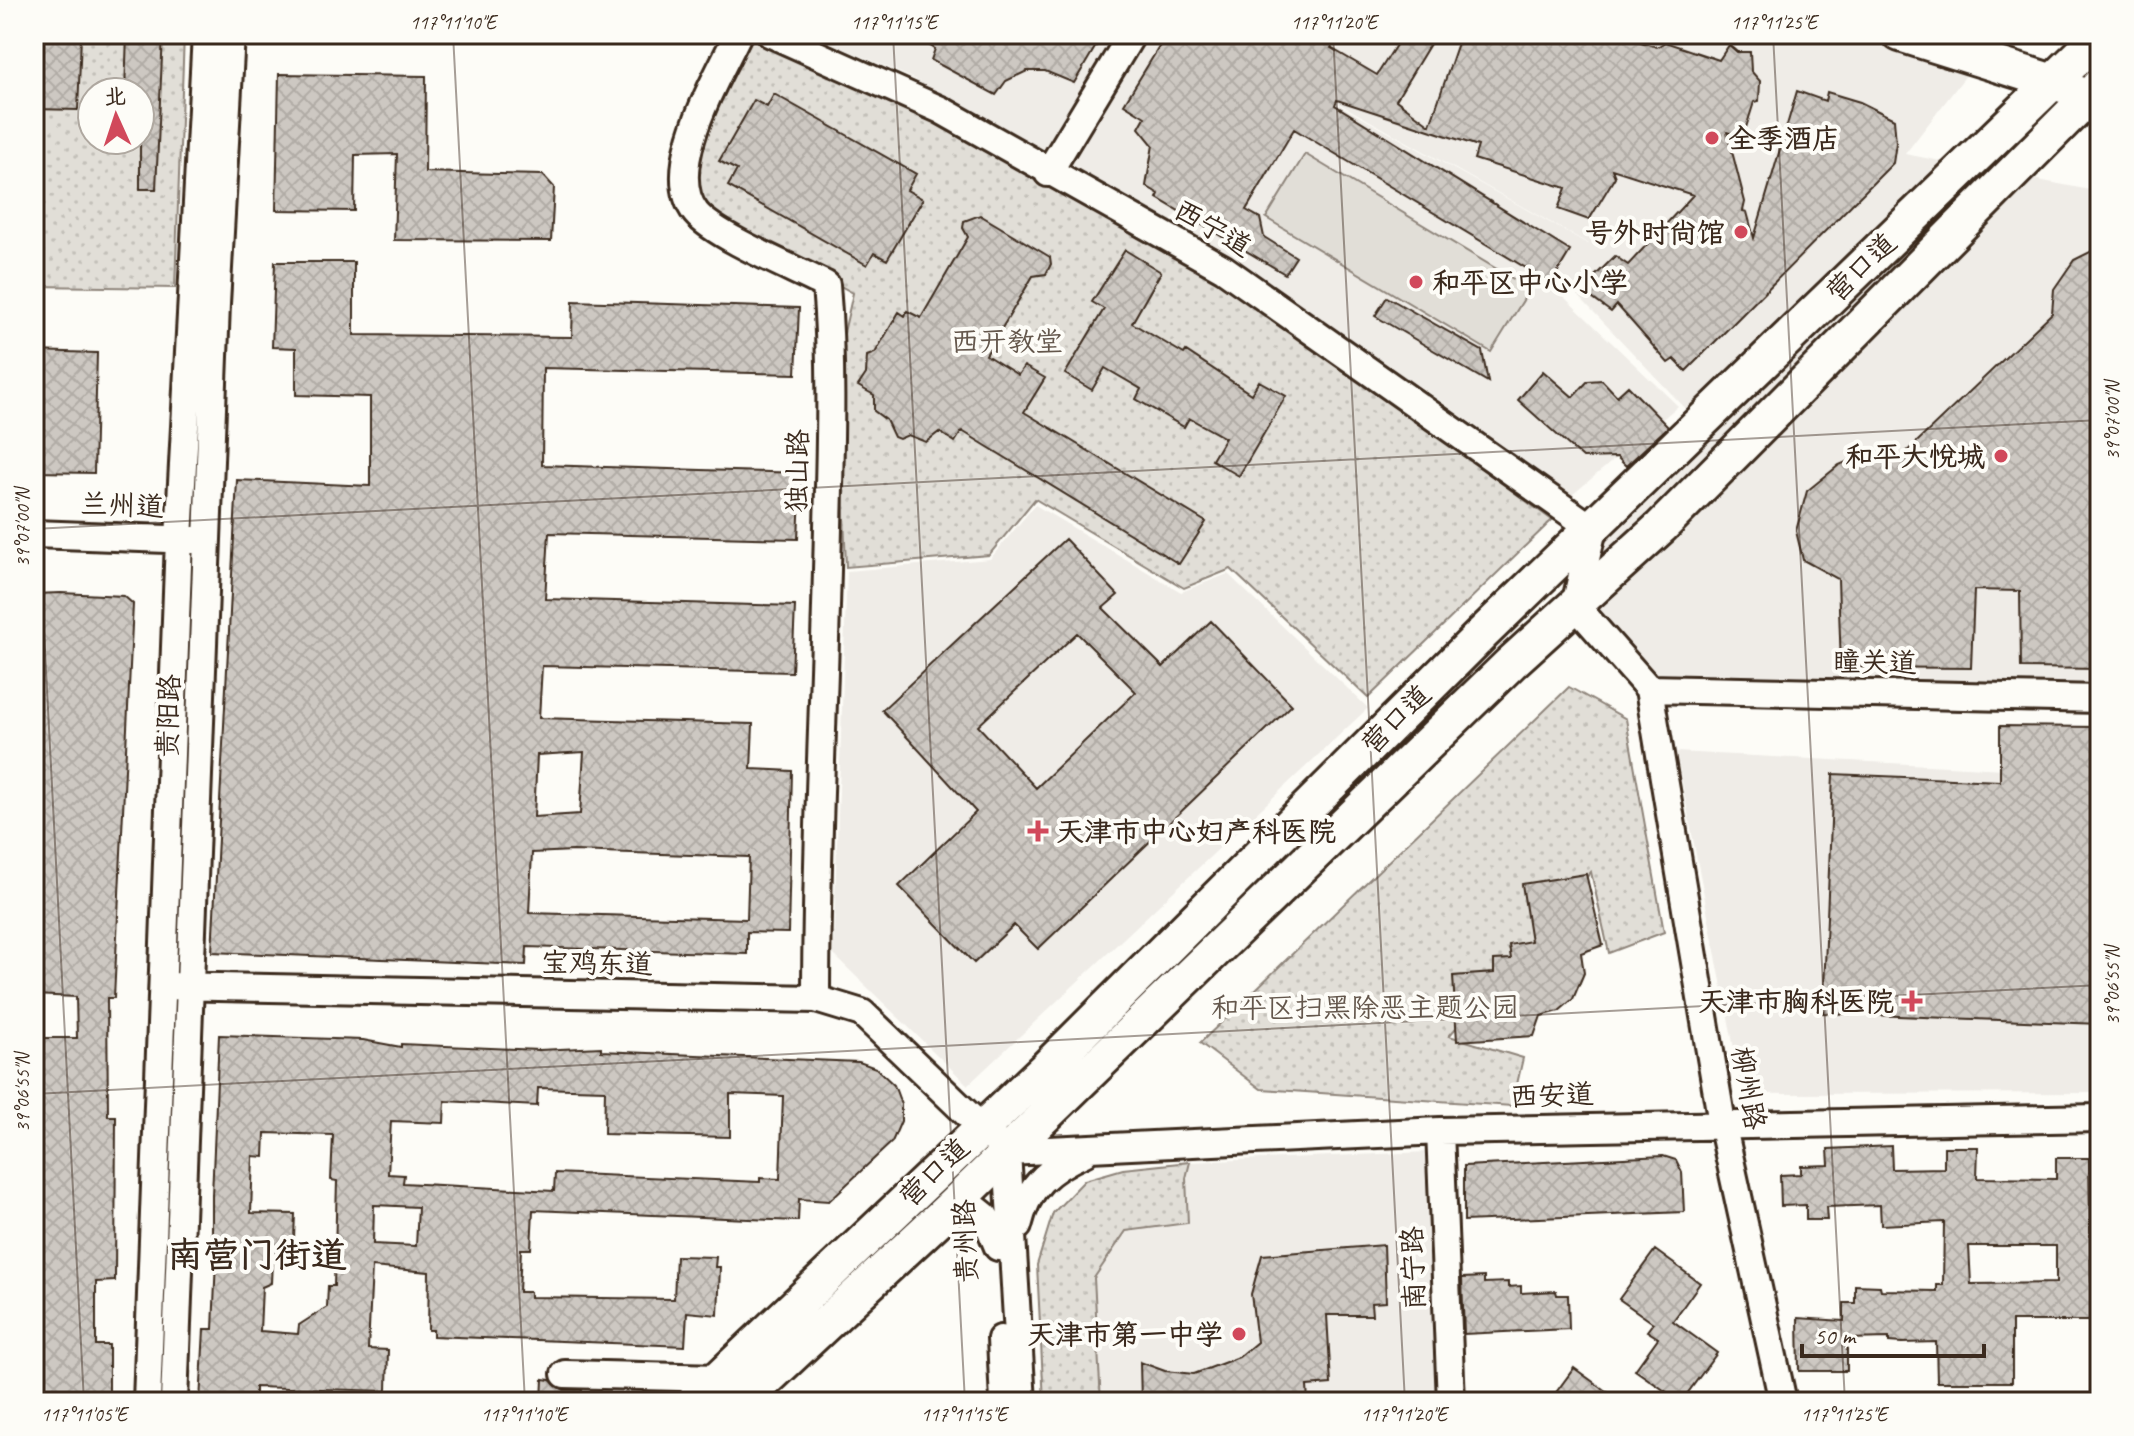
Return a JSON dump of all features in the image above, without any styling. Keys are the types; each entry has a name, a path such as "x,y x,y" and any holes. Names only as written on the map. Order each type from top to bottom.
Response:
{"main road":[{"path":"1900,34 1974,58 2075,68 2097,91"},
{"name":"营口道","path":"730,1390 982,1126 1047,1067 1473,643 2075,68 2100,36"},
{"name":"营口道","path":"694,1402 776,1369 949,1209 1575,605 1661,527 2097,91"}],"street":[{"name":"贵阳路","path":"174,1402 179,539 206,34"},
{"name":"贵阳路","path":"147,1402 207,540 231,34"},
{"name":"独山路","path":"738,34 688,146 684,191 697,214 735,239 826,285 832,350 825,667 816,857 816,999"},
{"name":"西宁道","path":"771,34 941,110 1048,173 1224,269 1593,529"},
{"path":"1048,173 1132,34"},
{"path":"1593,529 1575,605 1649,689"},
{"name":"兰州道","path":"34,534 207,540"},
{"name":"瞳关道","path":"1649,689 2100,699"},
{"name":"柳州路","path":"1649,689 1722,1123 1783,1402"},
{"name":"宝鸡东道","path":"176,986 816,999 862,1013 982,1126"},
{"name":"西安道","path":"1001,1158 1096,1147 1440,1131 1722,1123 2100,1118"},
{"name":"贵州路","path":"982,1126 1001,1158 1006,1246 1022,1402"},
{"name":"南宁路","path":"1440,1131 1451,1402"},
{"path":"1006,1246 1022,1209 1041,1178 1057,1166 1096,1147"},
{"path":"949,1209 975,1208 985,1216 1006,1246"},
{"name":"贵州路","path":"1004,1402 1006,1246"},
{"path":"565,1374 730,1390"}],"shaded area":[{"path":"810,34 1998,34 1905,154 2100,192 2100,701 1656,695 1557,579 1708,432 1570,287 1565,298 1678,406 1572,495 1425,390 1172,227 1266,66 1168,227 912,78","holes":["1267,63 1589,244 1266,64"]},
{"name":"天津市中心妇产科医院","path":"1035,505 1181,592 1228,574 1368,708 968,1085 833,954 847,571 990,559"},
{"name":"天津市胸科医院","path":"1676,752 2100,774 2100,1093 1743,1094"},
{"name":"天津市第一中学","path":"1428,1152 1440,1402 1044,1402 1037,1265 1053,1213 1085,1180 1123,1169 1190,1162"}],"green space":[{"path":"34,34 184,34 175,288 34,286"},
{"name":"西开教堂","path":"746,34 754,34 939,118 1217,275 1552,520 1368,698 1231,569 1184,588 1035,499 989,555 846,567 838,359 853,293 700,208 693,145"},
{"path":"1305,154 1530,289 1491,352 1266,218"},
{"name":"和平区扫黑除恶主题公园","path":"1569,687 1626,719 1664,932 1609,953 1591,872 1449,1036 1523,1058 1512,1106 1261,1089 1200,1043"},
{"path":"1190,1162 1186,1178 1188,1223 1126,1231 1094,1278 1101,1402 1044,1402 1037,1265 1053,1213 1085,1180 1123,1169"}],"building":[{"path":"127,34 163,34 156,189 140,189 140,156 156,156 156,76 126,76"},
{"path":"911,34 1103,34 1074,83 1045,71 1027,71 1006,81 996,95 931,60 935,49"},
{"path":"1167,34 1340,34 1331,48 1377,75 1403,34 1436,34 1396,100 1430,125 1461,34 1614,34 1657,47 1665,42 1719,60 1729,45 1737,52 1750,52 1751,71 1760,81 1759,101 1754,102 1743,137 1727,132 1745,202 1743,211 1747,212 1754,238 1797,91 1825,101 1827,92 1860,102 1894,119 1896,143 1893,163 1686,371 1674,359 1668,363 1617,305 1611,312 1589,296 1592,279 1615,256 1628,265 1693,195 1612,169 1615,177 1589,220 1558,209 1566,188 1474,159 1478,146 1337,100 1335,105 1570,251 1551,283 1294,129 1246,210 1260,218 1264,237 1296,257 1285,274 1157,198 1159,194 1146,186 1153,145 1139,128 1145,117 1124,104"},
{"path":"34,35 81,36 76,110 34,109"},
{"path":"279,74 426,76 425,172 543,175 554,187 551,241 394,240 397,154 355,155 354,211 276,210"},
{"path":"774,94 916,174 907,190 923,199 887,260 874,253 867,265 728,186 737,170 719,161 754,100 767,107"},
{"path":"980,215 1050,257 1051,264 1046,274 1033,276 986,355 1018,375 1024,366 1045,378 1024,412 1206,522 1179,564 962,431 955,442 939,432 926,442 908,435 899,439 894,437 886,420 874,411 874,395 858,386 866,374 867,356 875,353 899,312 905,316 907,311 921,318 968,237 963,228 964,221"},
{"name":"和平大悦城","path":"2100,247 2100,669 2021,668 2020,591 1974,590 1971,668 1841,667 1838,579 1803,560 1796,531 1807,491 1839,465 1867,453 1899,459 2052,313 2054,289 2074,260"},
{"path":"1125,250 1161,272 1132,323 1184,354 1186,351 1251,394 1259,381 1286,396 1239,476 1212,460 1225,438 1189,418 1184,427 1136,399 1141,389 1105,368 1092,390 1065,374 1104,309 1092,302"},
{"path":"275,262 354,262 354,335 572,337 573,301 799,308 796,374 543,368 542,465 801,473 798,539 549,533 545,599 795,606 792,672 542,666 539,718 753,724 751,769 792,771 788,933 747,932 747,954 527,947 526,965 212,952 237,480 370,486 370,397 296,395 296,348 272,347","holes":["584,752 580,814 534,817 537,755","573,851 749,857 747,919 529,913 532,853"]},
{"path":"1387,297 1482,351 1488,382 1375,316"},
{"path":"34,351 97,353 94,473 34,472"},
{"path":"1543,371 1573,397 1588,381 1602,380 1617,396 1628,386 1668,427 1626,466 1617,457 1583,458 1518,400"},
{"path":"1065,539 1118,595 1103,608 1163,667 1211,621 1292,705 1038,949 1014,925 974,963 899,886 976,812 882,710","holes":["1077,633 1136,692 1036,788 978,726"]},
{"path":"34,594 124,596 133,604 114,998 107,998 108,1116 116,1116 115,1281 96,1282 96,1345 109,1345 109,1402 34,1402 34,1038 77,1038 76,997 34,995"},
{"path":"2000,726 2100,727 2100,1024 1823,1013 1833,774 2000,781"},
{"path":"1586,874 1603,945 1581,953 1584,973 1573,999 1559,1011 1541,1016 1534,1036 1457,1041 1453,976 1494,973 1494,960 1511,959 1509,945 1531,941 1522,884"},
{"path":"219,1035 363,1040 401,1047 401,1044 539,1050 601,1047 601,1051 859,1062 876,1068 894,1085 901,1104 901,1121 892,1142 829,1201 799,1199 798,1221 533,1210 531,1249 521,1249 519,1292 530,1292 530,1297 674,1299 676,1256 716,1257 715,1267 720,1267 718,1315 687,1312 685,1346 433,1336 433,1330 428,1330 429,1272 372,1267 368,1349 388,1350 387,1391 255,1387 255,1402 200,1402 204,1329 213,1329 217,1236 212,1236","holes":["538,1088 605,1090 604,1134 730,1137 730,1094 783,1096 780,1179 760,1178 760,1182 555,1173 554,1191 403,1183 404,1175 388,1174 391,1121 444,1123 445,1101 537,1106","265,1133 333,1135 331,1180 337,1181 334,1286 328,1286 327,1307 299,1325 298,1334 260,1331 262,1287 271,1283 272,1261 293,1262 295,1214 251,1213 253,1156 264,1157","374,1205 418,1207 416,1246 373,1244"]},
{"path":"1891,1146 1892,1169 1944,1168 1944,1147 1978,1147 1977,1178 2056,1179 2056,1158 2089,1158 2091,1282 2100,1283 2100,1321 2012,1321 2012,1382 1937,1382 1936,1342 1889,1342 1889,1338 1847,1339 1847,1371 1799,1371 1798,1318 1844,1321 1844,1303 1855,1303 1855,1285 1880,1286 1881,1290 1937,1291 1937,1285 1943,1285 1944,1222 1881,1225 1880,1205 1826,1207 1827,1220 1806,1220 1806,1205 1781,1206 1780,1175 1801,1174 1801,1166 1829,1165 1828,1149","holes":["1969,1246 2056,1246 2056,1283 1971,1284"]},
{"path":"1663,1156 1676,1160 1682,1172 1684,1212 1464,1221 1464,1166"},
{"path":"1384,1245 1386,1302 1371,1303 1372,1315 1327,1315 1331,1384 1307,1386 1308,1402 1141,1402 1140,1362 1165,1371 1194,1374 1239,1357 1257,1342 1251,1294 1262,1255"},
{"path":"1655,1250 1700,1283 1673,1321 1717,1353 1681,1402 1635,1370 1658,1338 1647,1331 1653,1323 1619,1299"},
{"path":"1484,1277 1484,1283 1508,1282 1508,1287 1521,1286 1521,1293 1556,1291 1557,1295 1568,1295 1569,1329 1464,1334 1462,1278"},
{"path":"1574,1368 1621,1402 1549,1402"},
{"path":"543,1379 564,1390 582,1390 581,1402 542,1402"}],"place":[{"name":"全季酒店","path":"1712,138"},
{"name":"号外时尚馆","path":"1741,232"},
{"name":"和平区中心小学","path":"1416,282"},
{"name":"和平大悦城","path":"2001,456"},
{"name":"天津市中心妇产科医院","path":"1038,831"},
{"name":"天津市胸科医院","path":"1912,1001"},
{"name":"天津市第一中学","path":"1239,1334"}],"district":[{"name":"南营门街道","path":"257,1255"}]}
